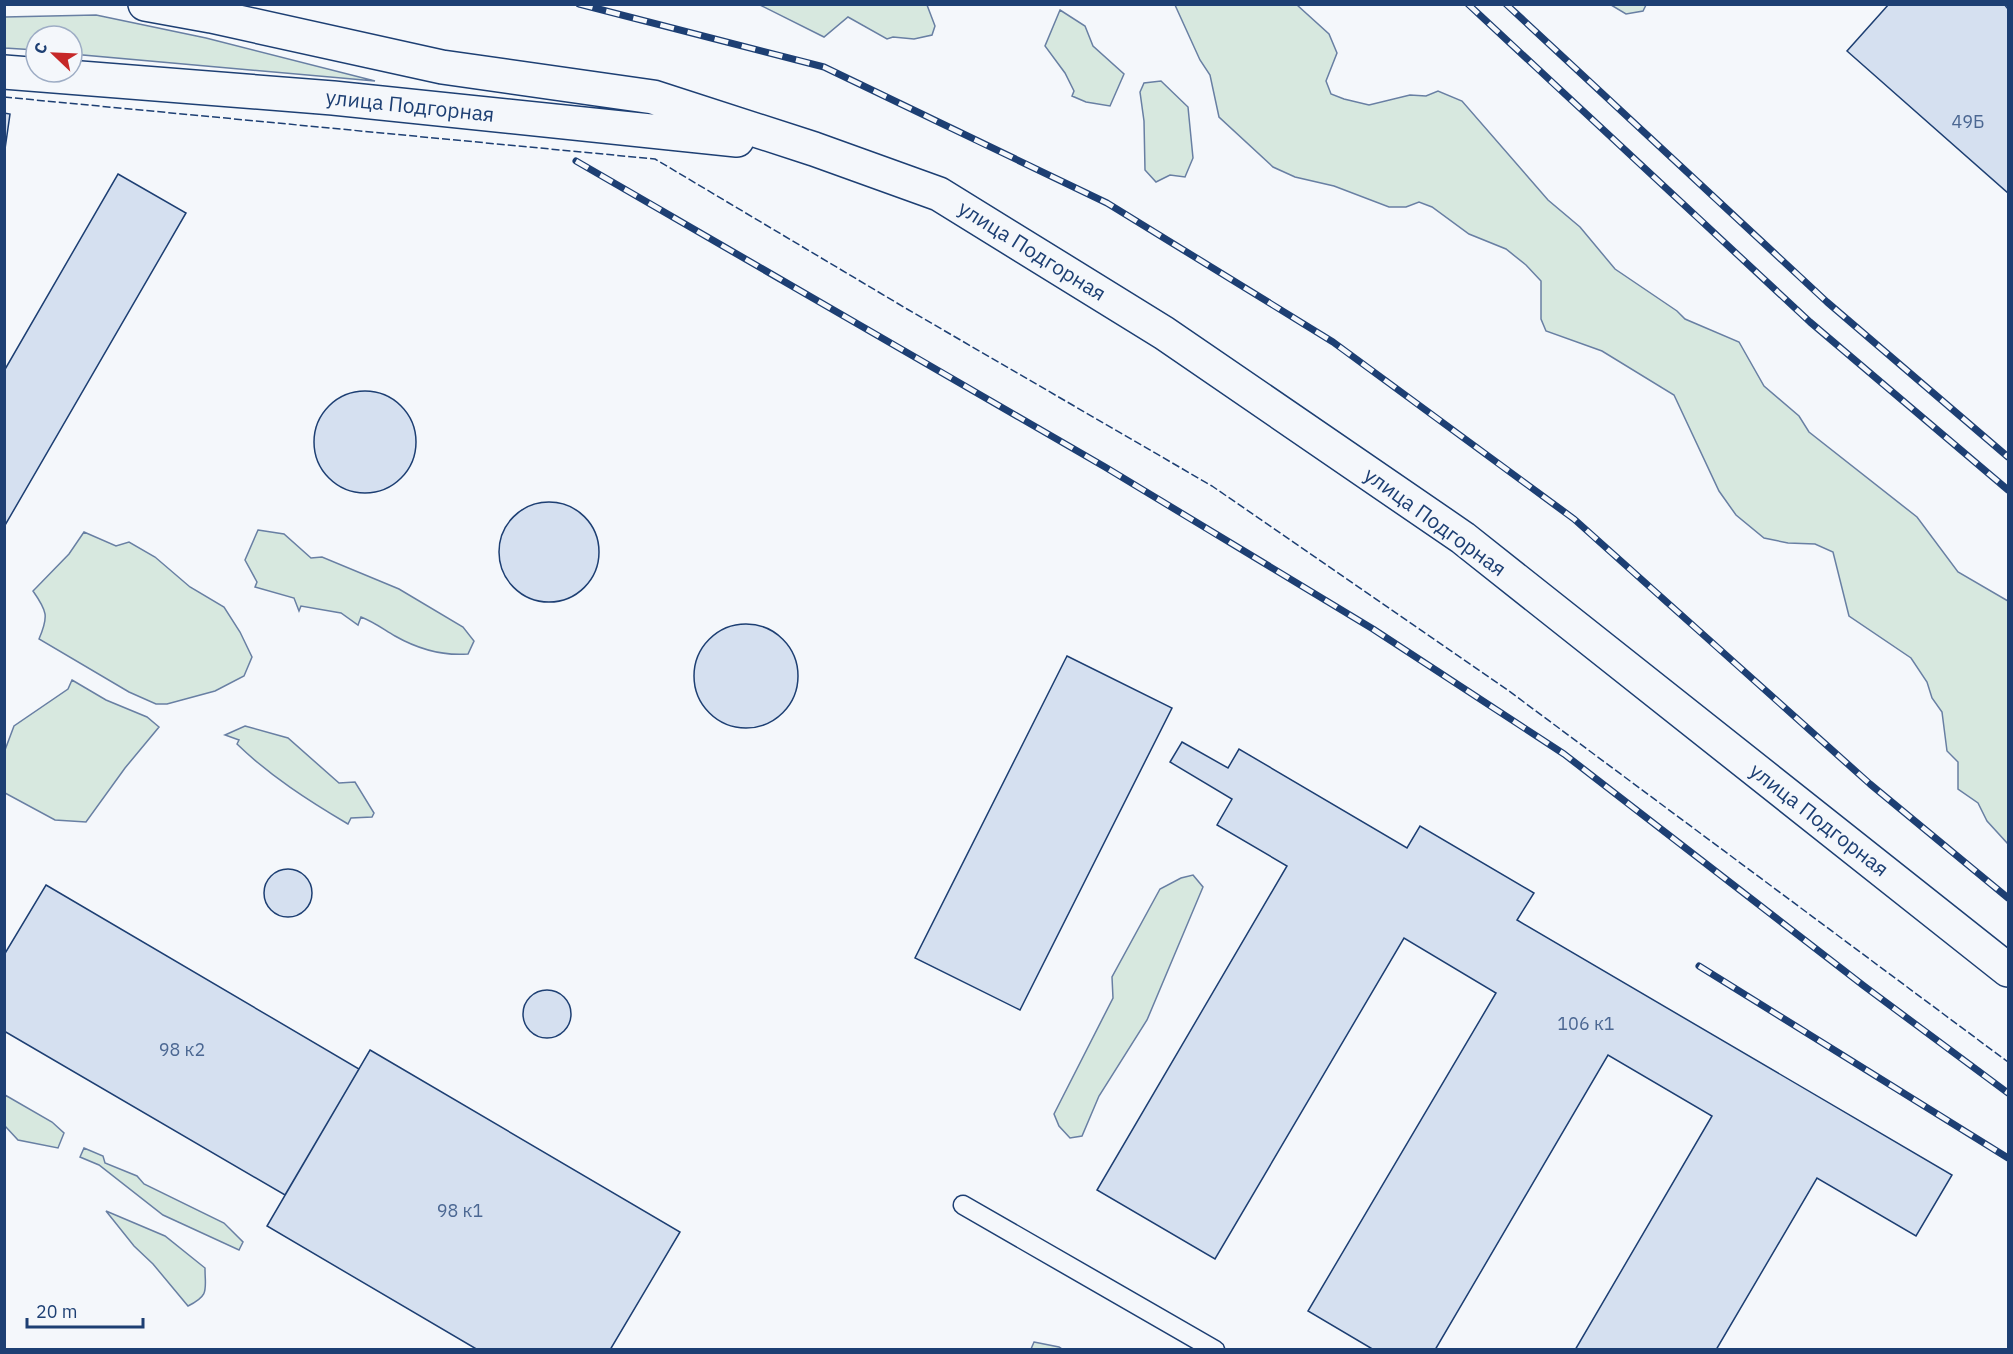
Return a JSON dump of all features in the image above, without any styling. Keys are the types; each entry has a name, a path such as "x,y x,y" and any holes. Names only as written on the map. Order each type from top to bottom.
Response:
{"main road":[{"name":"улица Подгорная","path":"145,4 211,16 442,67 653,97 814,149 939,194 1164,333 1454,531 2008,970"},
{"name":"улица Подгорная","path":"4,72 333,98 814,149"}],"lane":[{"path":"963,1205 1215,1350"}],"shaded area":[{"path":"760,5 927,5 935,26 932,35 914,39 893,37 887,39 848,17 824,37"},
{"path":"1175,5 1297,5 1329,34 1337,53 1326,81 1331,94 1369,105 1410,95 1426,96 1438,91 1462,101 1548,200 1580,227 1615,269 1677,311 1685,319 1739,342 1764,386 1799,416 1809,432 1917,517 1958,572 2008,601 2008,844 1987,821 1978,803 1958,789 1958,762 1947,751 1942,712 1932,698 1927,682 1911,658 1849,616 1833,552 1815,544 1788,543 1764,538 1736,515 1719,491 1674,395 1602,351 1546,331 1541,319 1541,281 1506,249 1469,234 1432,207 1419,202 1406,207 1389,207 1334,186 1295,177 1273,167 1219,117 1210,75 1200,60"},
{"path":"1611,5 1646,5 1643,11 1626,14"},
{"path":"1060,10 1085,26 1093,46 1124,74 1110,106 1086,102 1072,96 1074,91 1065,73 1045,46"},
{"path":"96,15 206,38 375,81 84,55 84,24 24,24 24,49 5,48 5,17"},
{"path":"1161,81 1188,107 1193,158 1185,177 1170,175 1156,182 1145,170 1144,121 1140,92 1144,83"},
{"path":"258,530 284,534 311,558 322,557 399,589 463,627 474,641 468,654 440,653 421,648 361,617 358,625 341,613 301,606 299,611 294,598 255,587 257,582 245,560"},
{"path":"84,532 116,546 129,542 155,557 190,587 224,607 252,657 244,676 215,691 167,704 156,704 129,692 39,639 45,614 33,591 69,554"},
{"path":"72,680 106,700 147,717 159,727 125,768 86,822 55,820 5,793 5,750 14,726 68,689"},
{"path":"245,726 288,738 339,783 355,782 374,813 372,817 351,818 348,824 290,787 237,744 239,740 225,735"},
{"path":"1193,875 1203,887 1147,1020 1099,1096 1082,1136 1070,1138 1059,1126 1054,1114 1113,998 1112,977 1160,889 1181,878"},
{"path":"5,1095 52,1122 64,1133 58,1148 18,1140 5,1126"},
{"path":"84,1148 103,1156 105,1163 137,1176 144,1184 224,1223 243,1242 239,1250 163,1215 99,1165 80,1157"},
{"path":"106,1211 165,1236 205,1268 205,1291 200,1299 188,1306"},
{"path":"1034,1342 1059,1347 1062,1349 1031,1349"}],"building":[{"path":"1889,4 2004,4 2008,9 2008,193 1847,51"},
{"path":"4,113 10,114 4,156"},
{"path":"118,174 186,213 4,527 4,371"},
{"path":"365,391 384,395 401,406 412,423 416,442 412,461 401,478 384,489 365,493 346,489 329,478 318,461 314,442 318,423 329,406 346,395"},
{"path":"549,502 568,506 584,517 595,533 599,552 595,571 584,587 568,598 549,602 530,598 514,587 503,571 499,552 503,533 514,517 530,506"},
{"path":"746,624 766,628 783,639 794,656 798,676 794,696 783,713 766,724 746,728 726,724 709,713 698,696 694,676 698,656 709,639 726,628"},
{"path":"1067,656 1172,708 1020,1010 915,958"},
{"path":"1182,742 1228,768 1239,749 1407,848 1420,826 1534,893 1517,920 1952,1175 1916,1236 1817,1178 1716,1350 1575,1350 1712,1116 1608,1055 1435,1350 1374,1350 1308,1311 1496,993 1404,938 1215,1259 1097,1190 1287,866 1217,825 1232,799 1170,762"},
{"path":"283,869 293,869 305,876 312,888 312,898 305,910 293,917 283,917 268,906 264,898 264,888 275,873"},
{"path":"46,885 359,1069 285,1195 4,1031 4,955"},
{"path":"542,990 552,990 567,1000 571,1014 567,1028 561,1034 552,1038 542,1038 527,1028 523,1019 523,1009 533,994"},
{"path":"370,1050 680,1232 610,1350 478,1350 267,1226"}],"railway":[{"path":"579,4 824,67 1107,203 1333,342 1574,519 1870,784 2008,898"},
{"path":"1468,4 1810,322 2008,490"},
{"path":"1506,4 1827,302 2008,457"},
{"path":"576,161 1105,467 1373,629 1564,754 1864,986 2008,1093"},
{"path":"1699,966 2008,1158"}],"fence":[{"path":"4,97 655,159 1212,486 1509,691 2008,1062"}]}
